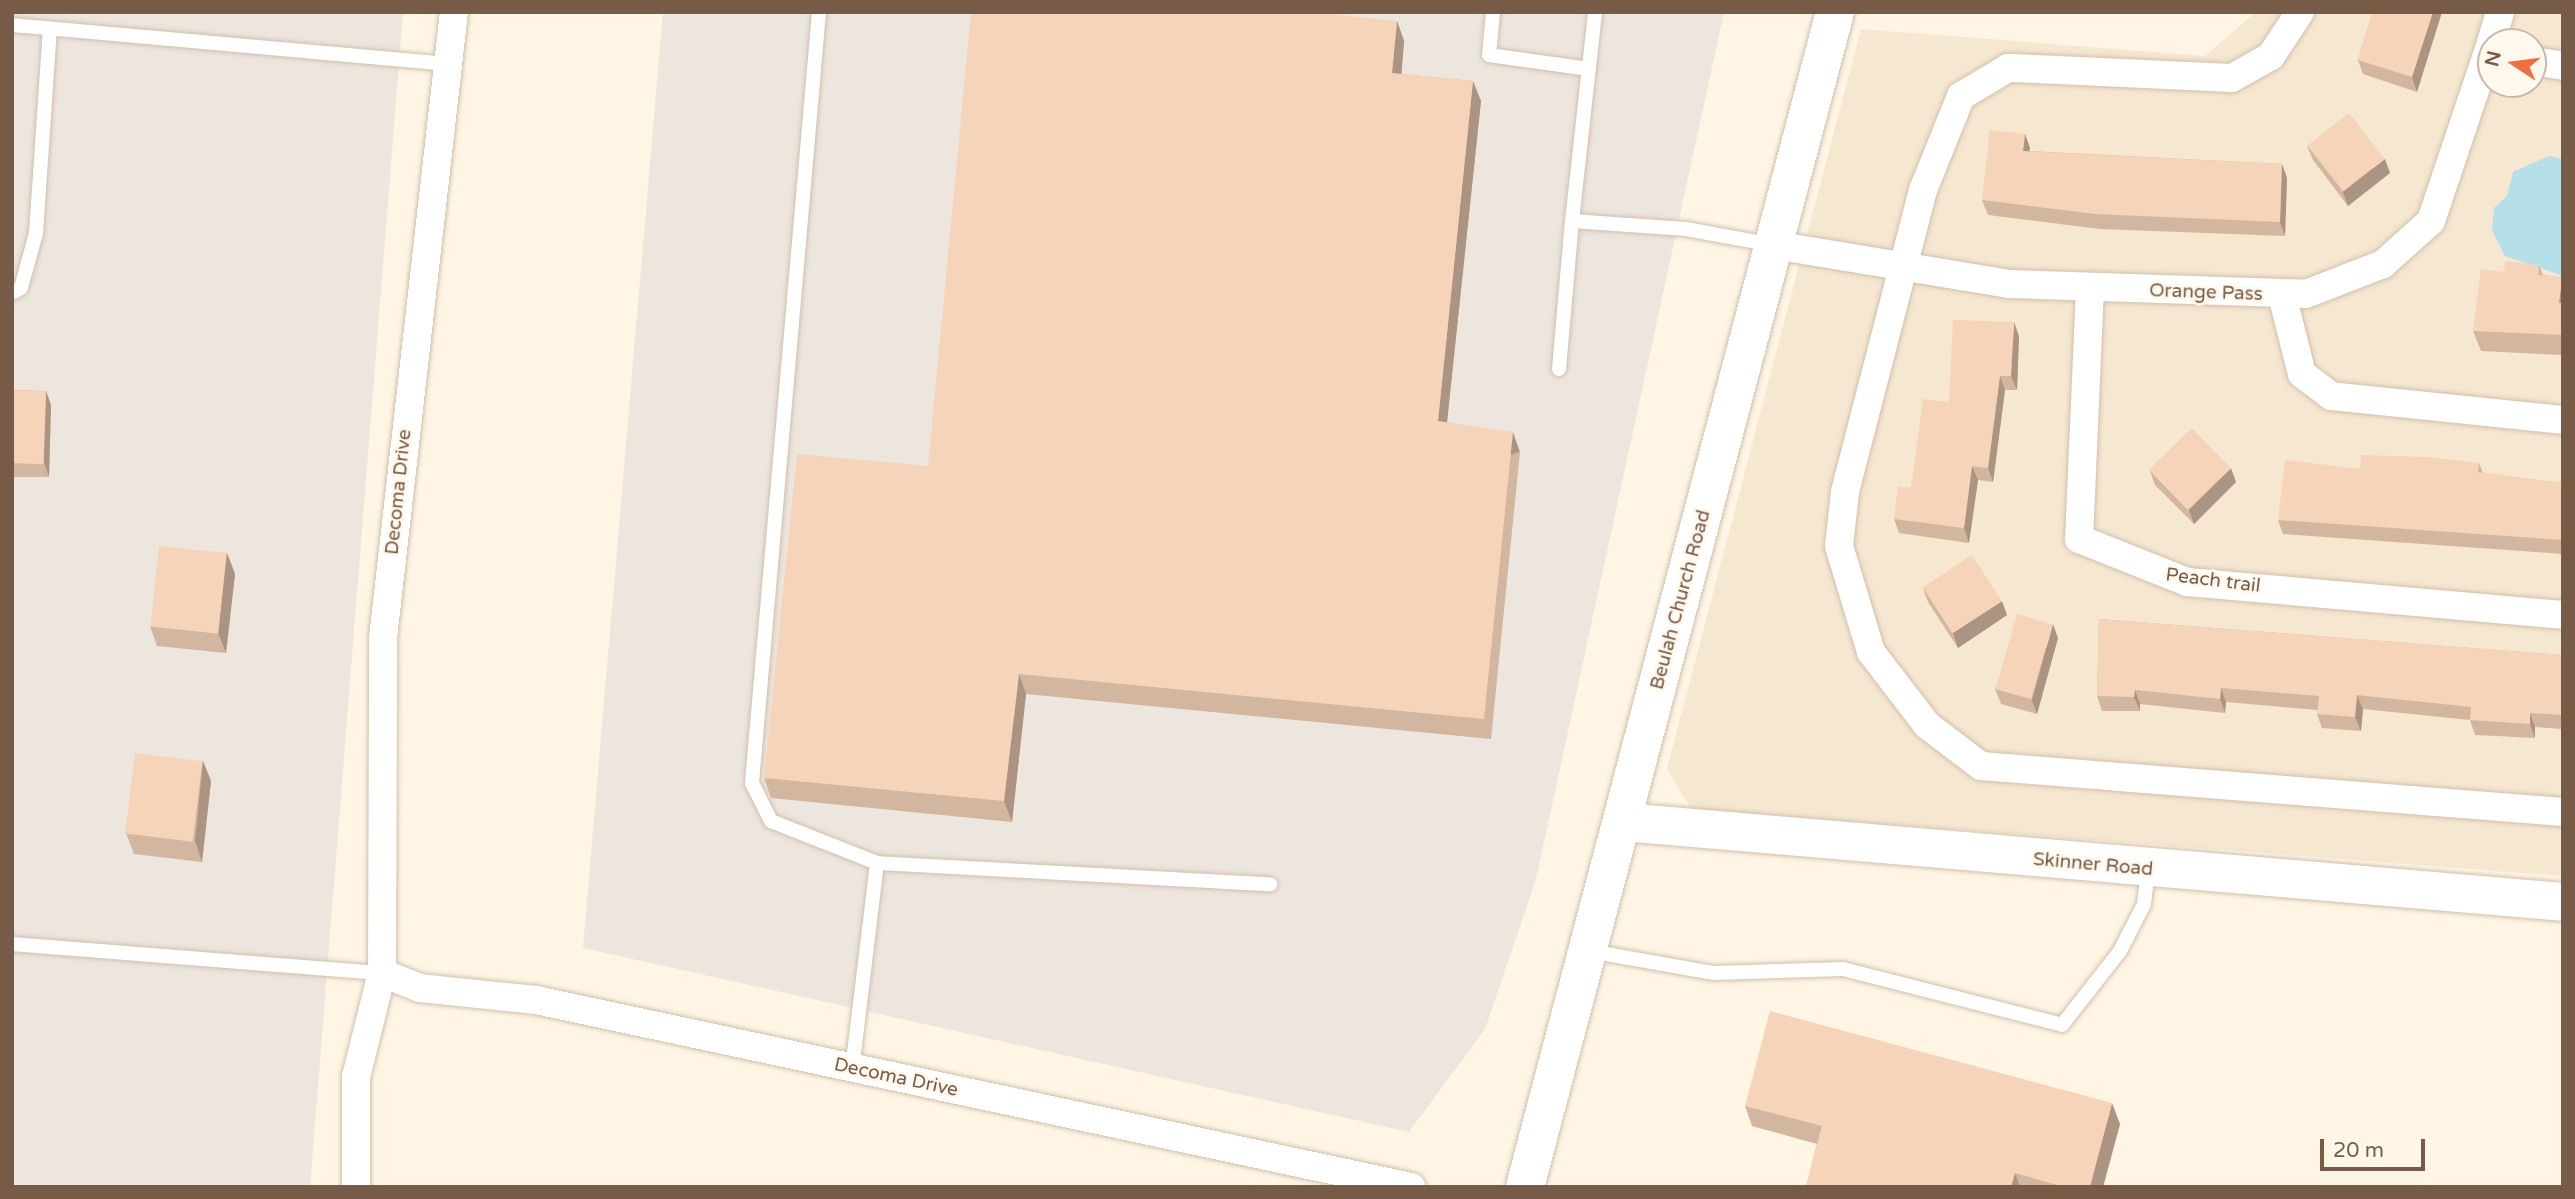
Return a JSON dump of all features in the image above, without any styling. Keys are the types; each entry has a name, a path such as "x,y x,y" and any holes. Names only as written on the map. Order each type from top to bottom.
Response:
{"street":[{"name":"Decoma Drive","path":"356,1187 356,1077 382,973 383,638 454,12"},
{"name":"Beulah Church Road","path":"1525,1187 1584,950 1623,822 1835,12"},
{"path":"2300,12 2271,56 2232,78 2008,68 1961,96 1923,190 1845,492 1839,547 1871,652 1927,725 1981,766 2563,812"},
{"name":"Orange Pass","path":"1774,245 1905,267 2090,288 2306,294 2384,264 2431,220 2477,86"},
{"name":"Peach trail","path":"2090,288 2079,539 2187,582 2563,615"},
{"path":"2282,295 2302,374 2331,396 2563,420"},
{"name":"Skinner Road","path":"1623,822 2148,870 2563,902"},
{"name":"Decoma Drive","path":"382,973 420,988 536,1000 1411,1187"}],"lane":[{"path":"819,12 752,783 771,821 877,863 1270,884"},
{"path":"1493,12 1489,55 1589,69"},
{"path":"1559,369 1595,12"},
{"path":"12,25 447,64"},
{"path":"12,293 21,288 36,233 50,29"},
{"path":"1572,220 1686,229 1774,245"},
{"path":"852,1069 877,863"},
{"path":"1584,950 1714,973 1843,969 2062,1025 2120,951 2144,904 2148,870"},
{"path":"12,944 382,973"}],"shaded area":[{"path":"12,12 403,12 310,1187 12,1187"},
{"path":"663,12 1724,12 1536,879 1485,1029 1409,1132 583,948"},
{"path":"2256,12 2563,12 2563,876 1691,809 1667,769 1861,29 2205,56"}],"water":[{"path":"2549,156 2563,159 2563,276 2505,256 2492,230 2494,208 2507,196 2513,172"}],"building":[{"path":"971,12 1311,12 1397,21 1392,73 1473,81 1438,421 1513,432 1484,719 1019,674 1004,801 764,778 797,454 928,466"},
{"path":"2373,12 2433,12 2412,77 2358,60"},
{"path":"2349,113 2385,159 2343,191 2307,146"},
{"path":"1990,130 2025,134 2023,151 2282,164 2280,222 2095,214 1982,200"},
{"path":"2505,261 2539,265 2538,275 2562,277 2559,303 2563,303 2563,335 2473,331 2481,269 2504,272"},
{"path":"1953,320 2014,322 2011,376 2000,376 1988,468 1972,466 1964,528 1894,519 1898,486 1911,488 1923,399 1949,402"},
{"path":"12,390 46,391 43,464 12,463"},
{"path":"2192,428 2231,468 2188,510 2149,470"},
{"path":"2361,455 2428,457 2479,463 2478,472 2563,483 2563,540 2278,520 2285,460 2360,469"},
{"path":"159,546 227,553 218,634 151,627"},
{"path":"1972,555 2002,601 1952,633 1923,587"},
{"path":"2017,614 2053,624 2031,699 1996,689"},
{"path":"2099,619 2563,655 2563,715 2530,713 2530,724 2470,720 2471,707 2357,695 2355,717 2317,714 2319,696 2221,688 2220,699 2135,690 2134,697 2097,696"},
{"path":"135,753 202,761 193,842 125,833"},
{"path":"1770,1011 2112,1103 2090,1187 2064,1187 2015,1173 2011,1187 1806,1187 1822,1126 1745,1106"}]}
